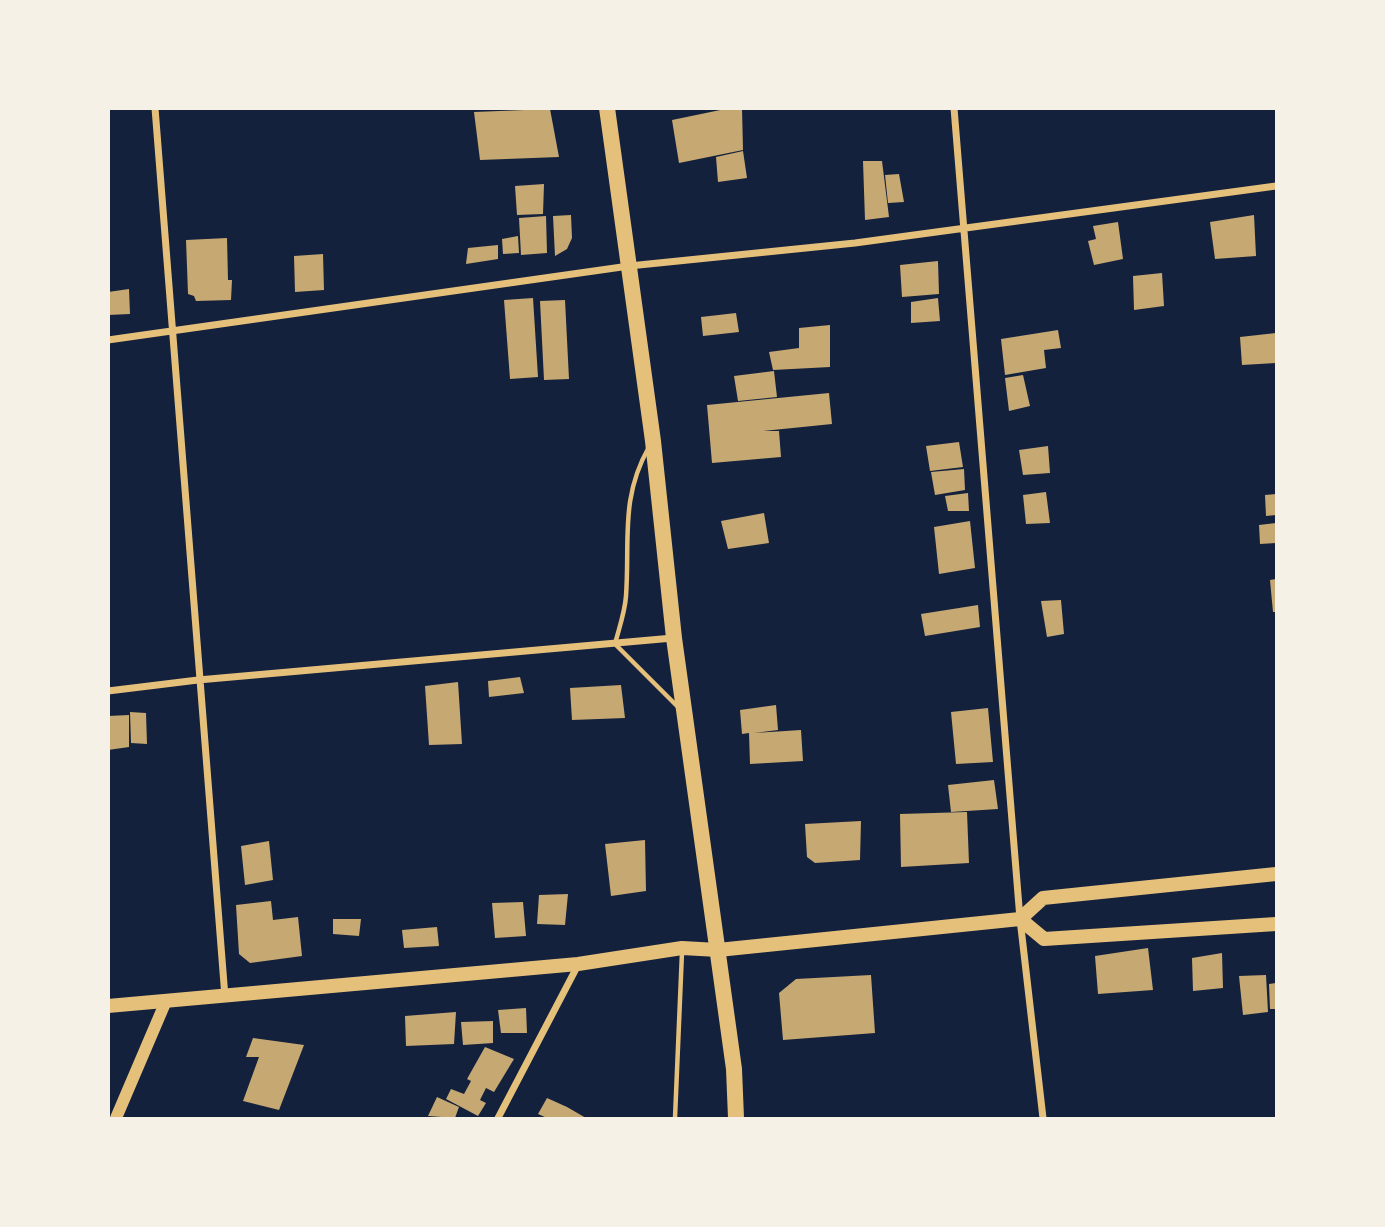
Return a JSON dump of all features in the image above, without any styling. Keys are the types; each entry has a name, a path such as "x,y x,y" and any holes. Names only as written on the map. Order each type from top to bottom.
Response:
{"highway":[{"path":"607,108 653,440 674,638 734,1069 736,1118"}],"main road":[{"path":"108,1006 225,998 578,964 682,948 718,950 1020,919 1043,898 1276,874"},
{"path":"1020,919 1044,939 1276,924"}],"street":[{"path":"155,108 225,998"},
{"path":"954,108 1020,919 1043,1118"},
{"path":"108,340 174,333 629,266 964,228 1276,186"},
{"path":"108,691 198,680 674,638"},
{"path":"498,1118 578,964"},
{"path":"116,1118 166,1001"}],"lane":[{"path":"653,440 635,471 628,505 626,599 615,644 684,713"},
{"path":"675,1118 682,948"}],"building":[{"path":"742,108 743,150 679,163 672,120"},
{"path":"550,109 559,157 480,160 474,112"},
{"path":"743,151 747,178 718,182 716,157"},
{"path":"863,161 882,161 889,217 865,220"},
{"path":"899,174 904,202 888,203 885,175"},
{"path":"544,184 543,214 517,215 515,186"},
{"path":"571,215 572,238 567,249 555,256 553,216"},
{"path":"1254,215 1256,256 1215,259 1210,222"},
{"path":"546,216 547,253 521,255 519,218"},
{"path":"1118,222 1123,259 1094,265 1088,241 1096,239 1093,226"},
{"path":"518,236 519,253 503,254 502,239"},
{"path":"227,238 228,280 232,280 231,300 196,301 194,296 188,294 186,240"},
{"path":"498,245 498,259 466,264 468,248"},
{"path":"323,254 324,290 295,292 294,256"},
{"path":"938,261 939,294 902,297 900,265"},
{"path":"1162,273 1164,306 1134,310 1133,276"},
{"path":"129,289 130,314 108,315 108,292"},
{"path":"533,298 538,377 510,379 504,300"},
{"path":"938,298 940,321 911,323 911,302"},
{"path":"565,300 569,379 544,380 540,301"},
{"path":"736,313 739,332 703,336 701,317"},
{"path":"830,325 830,367 773,370 769,352 799,348 799,328"},
{"path":"1058,330 1061,348 1044,350 1046,368 1005,375 1001,339"},
{"path":"1276,333 1276,363 1242,365 1240,337"},
{"path":"774,371 777,397 738,401 734,376"},
{"path":"1023,375 1030,406 1009,411 1005,378"},
{"path":"829,393 832,424 763,431 779,431 781,457 712,463 707,405"},
{"path":"959,442 963,467 930,471 926,446"},
{"path":"1048,446 1050,473 1023,475 1019,450"},
{"path":"964,469 965,490 935,495 931,472"},
{"path":"1046,492 1050,523 1026,524 1023,495"},
{"path":"968,493 969,511 948,511 945,496"},
{"path":"1276,494 1276,515 1266,516 1265,495"},
{"path":"764,513 769,543 728,549 721,521"},
{"path":"970,521 975,568 939,574 934,527"},
{"path":"1276,523 1276,543 1260,544 1259,525"},
{"path":"1276,579 1276,612 1273,612 1270,580"},
{"path":"1061,600 1064,634 1047,637 1041,601"},
{"path":"978,605 980,627 925,636 921,614"},
{"path":"520,677 524,693 489,697 488,681"},
{"path":"458,682 462,744 429,745 425,686"},
{"path":"621,685 625,718 572,720 570,688"},
{"path":"776,705 778,730 754,733 801,730 803,761 750,764 749,733 742,734 740,710"},
{"path":"988,708 993,762 956,764 951,712"},
{"path":"130,712 146,713 147,744 131,743"},
{"path":"129,715 129,747 108,750 108,716"},
{"path":"994,780 998,809 951,812 948,785"},
{"path":"967,812 969,863 901,867 900,814"},
{"path":"861,821 860,860 815,863 807,857 805,824"},
{"path":"645,840 646,891 611,896 605,844"},
{"path":"269,841 273,880 245,885 241,846"},
{"path":"568,894 565,925 537,924 539,895"},
{"path":"271,901 273,920 298,917 302,956 250,963 239,954 236,905"},
{"path":"523,902 526,936 495,938 492,903"},
{"path":"333,919 361,919 359,936 333,934"},
{"path":"437,927 439,946 404,948 402,930"},
{"path":"1148,948 1153,990 1098,994 1095,956"},
{"path":"1222,953 1223,988 1193,991 1192,958"},
{"path":"871,975 875,1033 783,1040 779,993 796,979"},
{"path":"1266,975 1268,1012 1243,1015 1239,976"},
{"path":"1276,983 1276,1009 1270,1009 1269,984"},
{"path":"526,1008 527,1033 501,1033 498,1010"},
{"path":"456,1012 454,1044 406,1046 405,1016"},
{"path":"493,1021 493,1043 463,1045 461,1022"},
{"path":"253,1038 304,1045 279,1110 243,1101 259,1057 246,1057"},
{"path":"485,1047 514,1059 494,1092 486,1088 480,1100 486,1103 478,1116 446,1099 451,1089 464,1094 471,1081 467,1079"},
{"path":"437,1097 459,1107 455,1118 428,1116"},
{"path":"547,1098 586,1118 547,1118 538,1114"}]}
